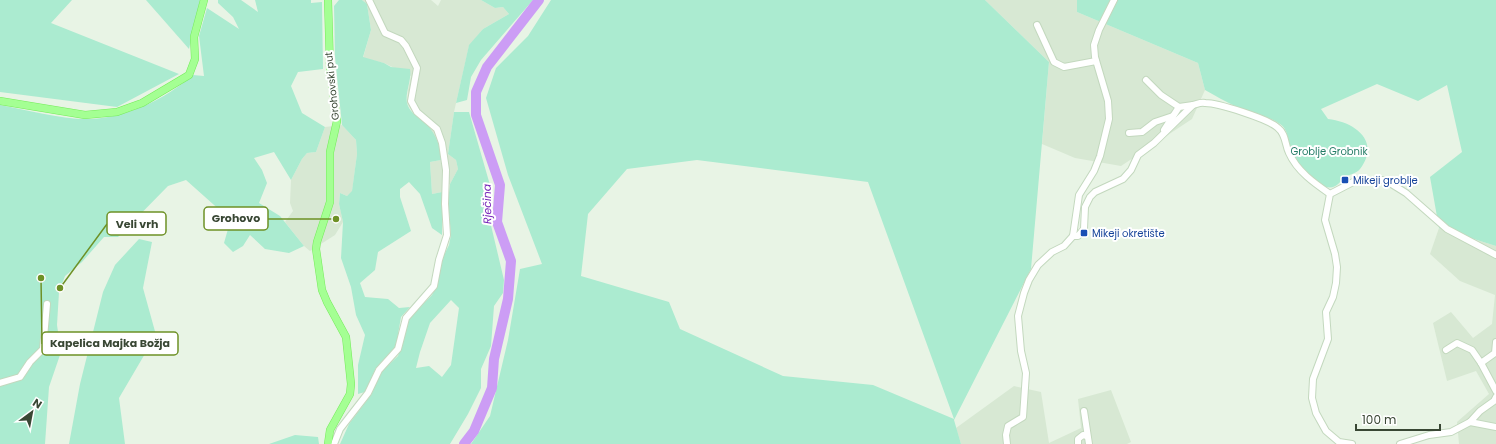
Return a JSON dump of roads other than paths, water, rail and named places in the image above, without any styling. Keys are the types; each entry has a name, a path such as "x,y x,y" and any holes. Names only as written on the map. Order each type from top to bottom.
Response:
{"main road":[{"path":"0,101 84,115 117,112 142,103 190,74 195,59 194,37 204,0"},
{"name":"Grohovski put","path":"328,0 330,68 337,121 330,152 330,202 316,249 322,290 346,337 351,384 350,394 330,430 328,444"}],"street":[{"path":"334,444 340,429 368,393 379,370 398,349 406,318 434,286 439,260 447,235 445,154 440,136 433,125 418,112 411,101 416,68 406,46 401,40 385,33 369,0"},
{"path":"1007,444 1006,435 1008,426 1023,417 1026,373 1021,351 1018,316 1024,292 1029,280 1041,262 1064,246 1073,236 1079,195 1094,171 1100,156 1109,119 1108,102 1096,61 1094,46 1099,30 1114,0"},
{"path":"1037,25 1054,62 1059,66 1064,68 1096,61"},
{"path":"1146,80 1161,95 1179,107 1200,103 1216,104 1277,126 1284,136 1286,145 1296,165 1306,176 1330,194"},
{"path":"1073,236 1078,236 1084,229 1085,207 1090,197 1095,192 1123,179 1131,170 1138,155 1162,135 1193,105"},
{"path":"1162,135 1179,107"},
{"path":"1129,133 1142,132 1155,122 1173,116"},
{"path":"1330,194 1356,180 1369,178 1385,180 1406,193 1447,229 1496,255"},
{"path":"1330,194 1325,220 1337,267 1336,283 1333,297 1326,312 1328,339 1313,379 1312,398 1316,413 1326,431 1339,443 1352,444"},
{"path":"0,383 20,377 30,362 43,349 47,304"},
{"path":"1481,363 1495,353 1496,342"},
{"path":"1446,350 1457,343 1472,350 1496,391"},
{"path":"1400,444 1429,435 1451,432 1470,422 1480,411 1496,398"},
{"path":"1084,411 1089,444"},
{"path":"1470,422 1496,427"},
{"path":"1078,444 1078,439 1083,435 1087,436"}],"waterway":[{"name":"Rječina","path":"464,444 474,431 492,388 494,359 508,299 511,261 497,222 500,185 476,115 476,92 487,67 539,0"}],"place":[{"name":"Mikeji groblje","path":"1345,180"},
{"name":"Grohovo","path":"336,219"},
{"name":"Mikeji okretište","path":"1084,233"},
{"name":"Kapelica Majka Božja","path":"41,278"},
{"name":"Veli vrh","path":"60,288"}],"park label":[{"name":"Groblje Grobnik","path":"1329,151"}]}
